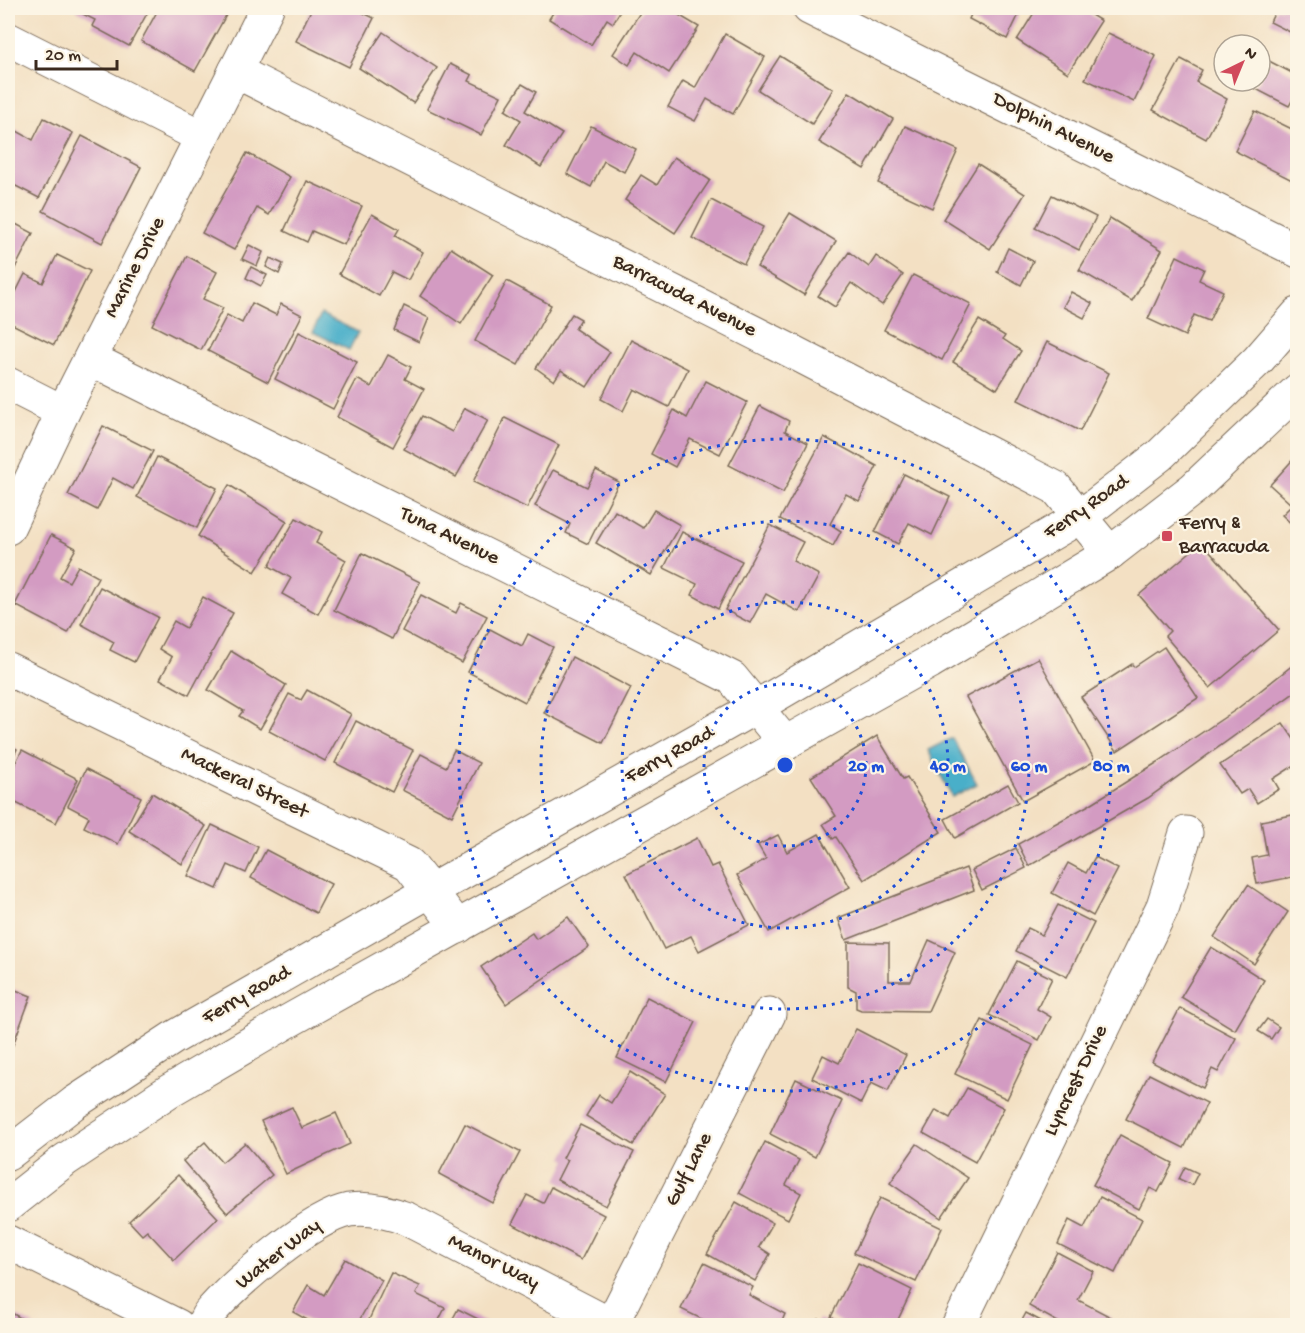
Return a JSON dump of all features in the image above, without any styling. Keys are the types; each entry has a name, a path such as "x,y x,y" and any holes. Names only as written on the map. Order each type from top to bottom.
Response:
{"street":[{"name":"Marine Drive","path":"8,528 63,412 267,8"},
{"name":"Dolphin Avenue","path":"809,8 1298,251"},
{"path":"8,39 202,137"},
{"name":"Barracuda Avenue","path":"235,71 1039,478 1056,488 1110,553"},
{"name":"Ferry Road","path":"8,1154 74,1103 173,1038 756,707 1080,517 1160,455 1258,360 1298,314"},
{"name":"Tuna Avenue","path":"91,359 732,678 786,744"},
{"path":"8,384 63,412"},
{"name":"Ferry Road","path":"8,1205 65,1160 169,1091 285,1023 930,662 1110,553 1194,488 1298,390"},
{"name":"Mackeral Street","path":"8,669 409,864 458,927"},
{"name":"Lyncrest Drive","path":"958,1326 1163,906 1186,833"},
{"name":"Gulf Lane","path":"612,1325 769,1014"},
{"name":"Manor Way","path":"370,1209 390,1212 408,1219 612,1325"},
{"name":"Water Way","path":"203,1326 210,1311 250,1274 313,1225 349,1210 370,1209"},
{"path":"8,1242 178,1326"}],"water":[{"path":"321,314 358,332 349,350 313,332"},
{"path":"952,738 977,784 952,797 928,750"}],"building":[{"path":"78,8 150,8 129,46 92,26 95,20 77,11"},
{"path":"159,8 230,8 195,71 141,41"},
{"path":"312,8 353,8 374,18 349,67 296,41"},
{"path":"556,8 622,8 613,23 607,19 591,45 549,19"},
{"path":"643,8 667,8 699,27 669,73 637,52 629,65 613,54"},
{"path":"974,8 1022,8 1007,39 969,19"},
{"path":"1037,8 1080,8 1101,21 1068,73 1017,40"},
{"path":"1277,8 1298,8 1298,36 1270,22"},
{"path":"383,32 437,68 413,103 359,68"},
{"path":"1108,33 1156,56 1134,102 1085,79"},
{"path":"725,34 765,57 733,114 707,99 695,121 668,107 683,81 695,88"},
{"path":"780,56 833,89 812,124 758,90"},
{"path":"1181,59 1202,70 1196,82 1212,91 1212,93 1227,99 1206,139 1153,110"},
{"path":"1272,63 1298,76 1298,90 1289,106 1264,93 1272,93"},
{"path":"450,64 472,75 469,81 501,96 481,135 427,109"},
{"path":"522,84 536,92 525,111 562,134 541,167 506,145 521,120 505,110"},
{"path":"849,92 893,119 864,169 819,142"},
{"path":"1255,111 1298,132 1298,170 1292,180 1235,151"},
{"path":"44,118 73,133 39,198 8,182 8,126 33,140"},
{"path":"591,126 636,149 624,172 604,161 591,187 567,174"},
{"path":"905,126 958,150 932,208 878,183"},
{"path":"82,136 141,167 102,243 43,211"},
{"path":"247,153 290,177 269,215 257,208 234,250 202,233"},
{"path":"674,157 710,180 675,233 625,200 641,175 657,185"},
{"path":"978,164 1025,194 990,249 943,219"},
{"path":"307,181 362,206 344,245 312,231 307,242 284,231"},
{"path":"1052,195 1096,217 1079,250 1035,228"},
{"path":"711,200 763,227 744,264 692,238"},
{"path":"790,213 836,241 804,295 757,267"},
{"path":"372,214 399,229 395,236 423,252 408,280 392,272 379,296 339,274"},
{"path":"1110,218 1162,250 1132,301 1079,270"},
{"path":"8,220 33,233 8,282"},
{"path":"249,245 263,252 257,266 242,259"},
{"path":"451,248 493,275 461,324 420,296"},
{"path":"1008,248 1033,261 1021,285 997,272"},
{"path":"849,252 869,267 876,256 903,275 882,305 851,283 835,307 818,296"},
{"path":"57,255 90,271 54,345 8,322 8,308 25,274 43,283"},
{"path":"187,256 217,272 203,299 223,308 201,350 152,325"},
{"path":"1177,256 1204,269 1199,280 1223,291 1209,321 1194,315 1185,336 1148,319"},
{"path":"270,258 283,264 279,274 266,267"},
{"path":"251,267 267,275 261,286 246,278"},
{"path":"913,275 971,304 942,360 884,330"},
{"path":"507,281 551,305 518,365 475,341"},
{"path":"1071,292 1092,303 1084,318 1063,307"},
{"path":"252,303 276,315 281,304 302,315 268,382 208,351 227,315 242,323"},
{"path":"404,306 429,318 419,342 394,330"},
{"path":"572,314 581,319 575,329 610,352 587,387 561,370 554,381 536,368"},
{"path":"979,320 1005,336 1003,339 1021,351 997,389 953,362"},
{"path":"299,332 357,362 333,409 275,379"},
{"path":"631,340 688,369 669,407 634,389 623,411 601,399"},
{"path":"1047,342 1109,373 1080,431 1018,400"},
{"path":"388,355 411,367 405,379 424,389 393,447 337,417 357,379 371,387"},
{"path":"706,381 747,402 720,454 690,439 675,467 651,454 674,410 687,418"},
{"path":"760,406 789,421 785,431 808,443 783,493 729,465"},
{"path":"465,408 488,420 456,477 404,449 422,416 452,432"},
{"path":"505,418 559,445 527,508 473,482"},
{"path":"103,426 153,451 133,489 113,478 97,510 68,495"},
{"path":"824,437 877,466 859,501 846,494 830,524 841,531 833,546 780,519"},
{"path":"1298,454 1298,530 1282,515 1292,505 1270,485"},
{"path":"157,457 217,488 197,528 137,497"},
{"path":"553,470 587,487 596,470 619,482 588,544 566,533 570,524 535,506"},
{"path":"904,474 950,497 932,535 909,523 898,544 875,532"},
{"path":"229,485 287,521 255,572 198,536"},
{"path":"654,510 680,525 651,575 596,543 615,511 643,528"},
{"path":"296,518 322,532 316,543 346,560 318,614 282,594 291,578 269,566"},
{"path":"770,525 803,542 793,561 819,575 799,612 766,594 750,623 725,610"},
{"path":"682,532 742,561 718,609 692,595 697,584 664,568"},
{"path":"51,535 76,548 60,577 69,582 78,566 98,577 68,633 15,605"},
{"path":"1202,542 1279,630 1210,688 1165,636 1170,631 1139,595"},
{"path":"362,553 420,582 392,639 334,610"},
{"path":"100,587 158,617 134,662 110,650 114,642 81,624"},
{"path":"421,595 456,613 461,603 487,616 462,663 402,631"},
{"path":"203,597 233,613 189,695 160,679 172,657 159,649 174,621 186,628"},
{"path":"490,629 522,646 528,634 553,647 525,702 468,672"},
{"path":"1164,647 1198,698 1117,751 1081,697 1132,664 1134,667"},
{"path":"231,651 286,685 260,729 239,716 243,711 208,690"},
{"path":"572,657 631,688 603,743 544,713"},
{"path":"1038,658 1095,761 1023,801 966,697"},
{"path":"1298,661 1298,690 1148,798 1029,866 1018,844 1089,805 1158,762 1237,709"},
{"path":"307,690 351,714 325,761 269,731 289,694 301,700"},
{"path":"356,721 413,750 392,792 335,763"},
{"path":"1283,723 1298,745 1298,763 1273,779 1279,789 1257,803 1248,789 1240,794 1220,765"},
{"path":"877,736 903,779 907,777 941,832 864,880 836,837 833,839 823,824 836,816 811,777"},
{"path":"8,744 17,749 8,768"},
{"path":"22,750 78,779 56,823 8,799 8,778"},
{"path":"454,750 479,763 452,816 402,790 421,754 446,767"},
{"path":"86,769 141,797 118,844 84,827 89,817 68,806"},
{"path":"1008,784 1018,802 955,838 945,819"},
{"path":"152,793 206,826 182,864 129,831"},
{"path":"1298,814 1298,876 1257,884 1252,858 1267,855 1261,821"},
{"path":"212,825 258,847 246,873 228,865 217,889 188,876"},
{"path":"819,834 850,887 769,932 737,875 766,859 758,845 778,835 787,852"},
{"path":"697,838 711,867 718,864 749,925 699,951 691,936 664,949 626,874"},
{"path":"1016,848 1026,868 982,890 972,870"},
{"path":"266,850 331,884 316,913 251,878"},
{"path":"1095,857 1118,869 1093,916 1052,893 1068,863 1086,873"},
{"path":"966,868 974,890 846,940 838,918"},
{"path":"1248,885 1288,912 1254,964 1214,937"},
{"path":"1058,905 1094,923 1067,977 1016,951 1028,928 1042,935"},
{"path":"568,917 589,947 506,1004 481,967 532,933 536,939"},
{"path":"929,940 955,952 928,1011 856,1008 856,991 848,987 848,942 889,943 889,981 911,981"},
{"path":"1211,947 1264,980 1235,1030 1181,997"},
{"path":"1017,961 1052,978 1037,1009 1051,1017 1039,1040 989,1015"},
{"path":"8,987 31,996 13,1045 8,1043"},
{"path":"647,997 696,1022 666,1082 617,1058"},
{"path":"1180,1008 1236,1038 1218,1072 1212,1069 1203,1088 1152,1062"},
{"path":"1267,1019 1279,1027 1271,1039 1258,1031"},
{"path":"982,1020 1033,1045 1007,1099 955,1074"},
{"path":"856,1029 906,1055 888,1091 871,1083 861,1103 812,1078 823,1055 839,1063"},
{"path":"630,1072 665,1094 633,1145 586,1116 599,1095 611,1103"},
{"path":"1149,1074 1207,1103 1184,1148 1126,1119"},
{"path":"796,1079 842,1101 815,1157 770,1134"},
{"path":"967,1088 1004,1108 975,1162 923,1133 936,1110 950,1118"},
{"path":"292,1107 302,1128 336,1113 350,1144 286,1174 261,1121"},
{"path":"465,1124 520,1152 493,1203 439,1174"},
{"path":"580,1125 634,1152 606,1206 557,1180 567,1160 563,1158"},
{"path":"1120,1135 1173,1163 1158,1192 1150,1188 1139,1209 1093,1185"},
{"path":"205,1142 222,1162 245,1143 272,1175 227,1213 183,1161"},
{"path":"765,1142 799,1160 786,1185 801,1193 788,1219 739,1193"},
{"path":"917,1144 968,1178 941,1218 890,1183"},
{"path":"1185,1167 1198,1173 1192,1185 1179,1179"},
{"path":"178,1175 218,1218 174,1260 147,1231 142,1235 129,1221"},
{"path":"551,1187 604,1215 581,1260 512,1224 527,1195 543,1203"},
{"path":"1100,1197 1142,1219 1115,1273 1058,1244 1069,1220 1084,1228"},
{"path":"880,1198 942,1228 916,1282 854,1253"},
{"path":"736,1202 773,1223 759,1247 770,1254 755,1281 707,1254"},
{"path":"1057,1252 1093,1271 1078,1300 1111,1317 1107,1326 1065,1326 1029,1306"},
{"path":"345,1259 382,1280 356,1326 318,1326 293,1312 308,1285 324,1295"},
{"path":"704,1263 753,1287 749,1295 785,1314 780,1326 716,1326 681,1309"},
{"path":"858,1263 912,1290 895,1326 848,1326 831,1317"},
{"path":"391,1273 420,1286 416,1294 445,1308 436,1326 366,1326"},
{"path":"458,1309 486,1323 485,1326 449,1326"},
{"path":"8,1311 35,1326 8,1326"},
{"path":"1026,1313 1050,1326 1019,1326"},
{"path":"819,1319 827,1322 828,1320 840,1326 816,1326"}],"place":[{"name":"Ferry & Barracuda","path":"1167,536"}]}
